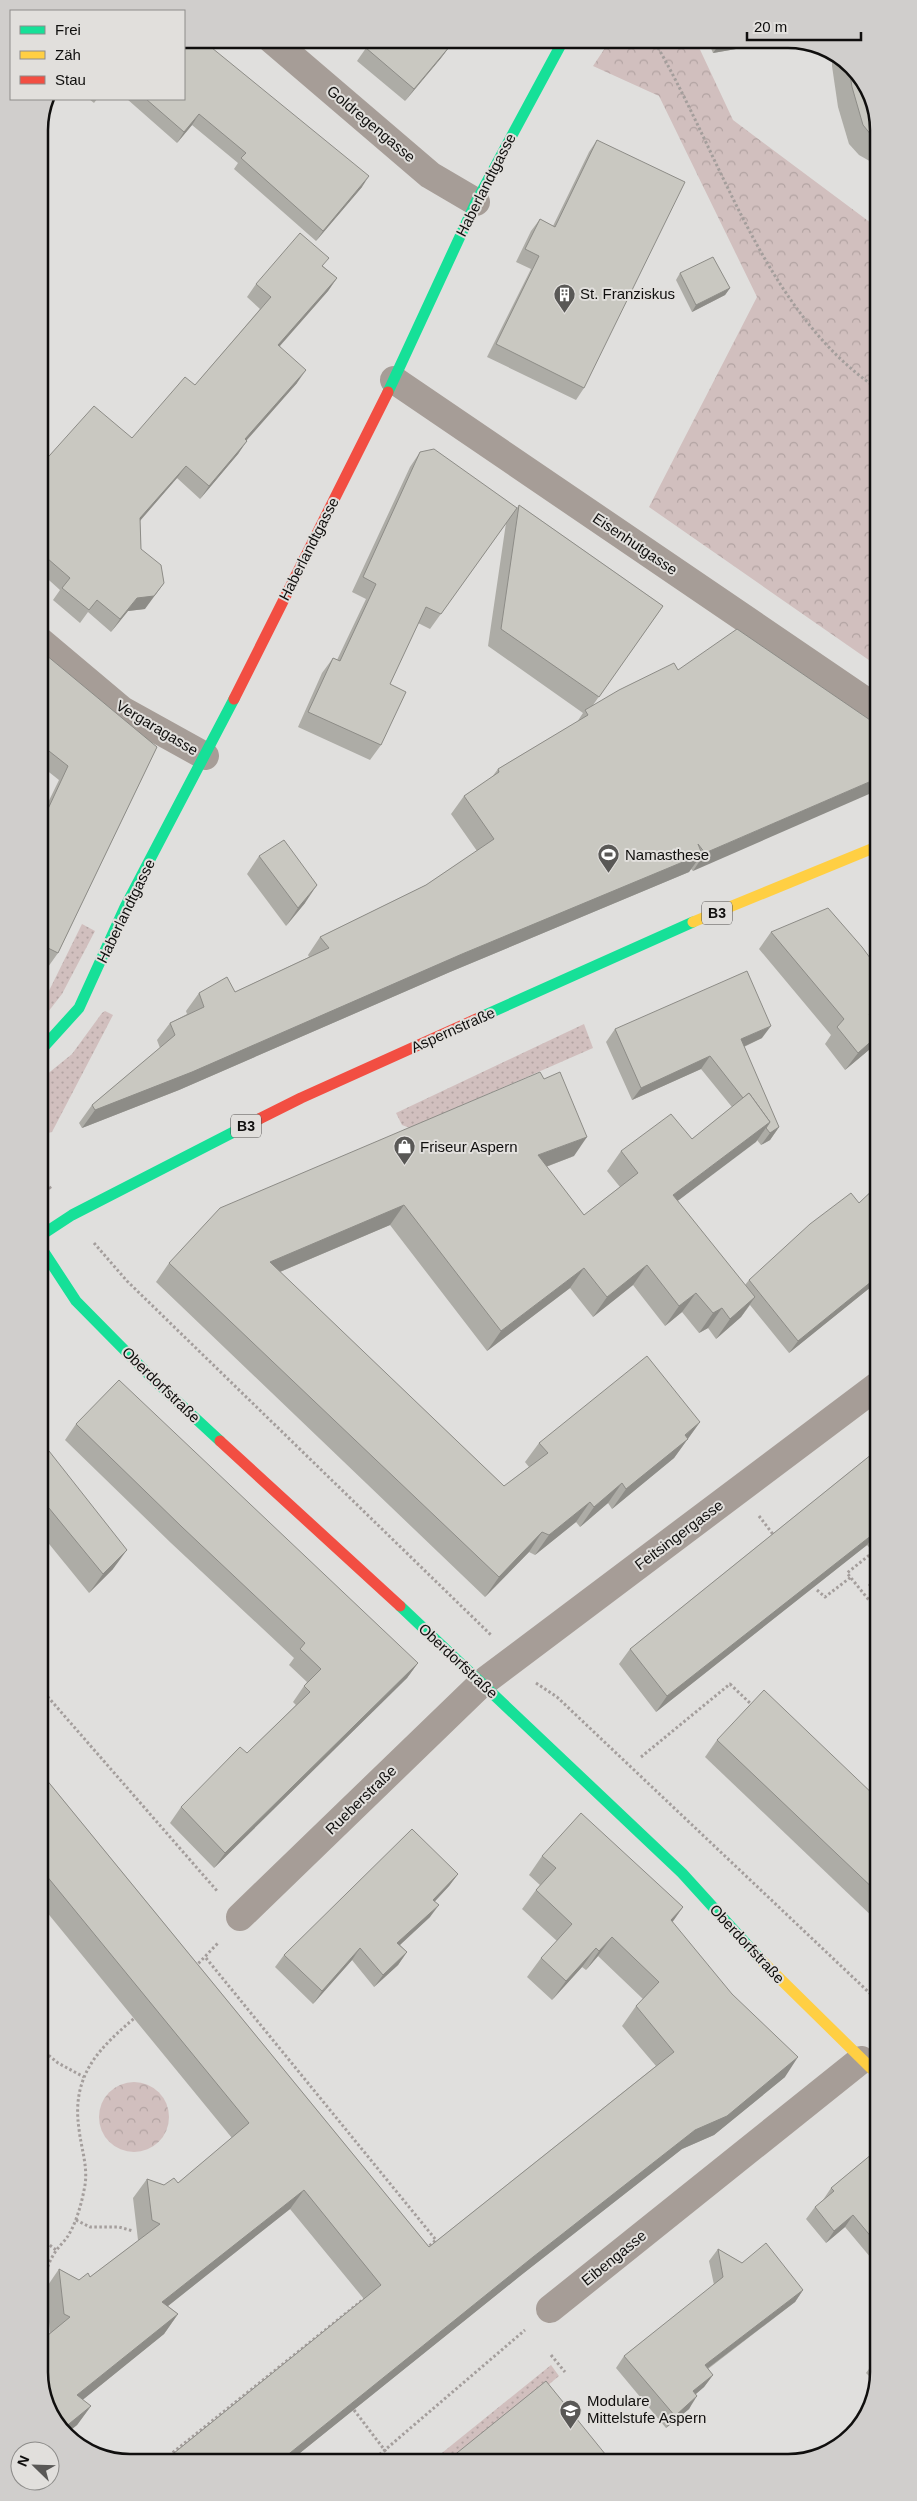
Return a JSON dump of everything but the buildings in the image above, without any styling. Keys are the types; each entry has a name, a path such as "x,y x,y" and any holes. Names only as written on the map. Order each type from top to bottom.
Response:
{"street":[{"name":"Goldregengasse","path":"282,48 430,175 476,202"},
{"name":"Haberlandtgasse","path":"48,1042 79,1008 125,907 205,756 394,380 476,202 559,48"},
{"name":"Eisenhutgasse","path":"394,380 870,704"},
{"name":"Vergaragasse","path":"48,648 122,710 205,756"},
{"name":"Aspernstraße","path":"48,1231 72,1215 301,1098 698,920 870,849"},
{"name":"Oberdorfstraße","path":"48,1258 76,1301 154,1380 482,1683 682,1873 767,1967 869,2067"},
{"name":"Feitsingergasse","path":"482,1683 870,1391"},
{"name":"Rueberstraße","path":"240,1918 482,1683"},
{"name":"Eibengasse","path":"550,2308 869,2067"}],"path":[{"path":"658,48 766,264 817,332 852,371 870,383"},
{"path":"111,1265 478,1621 495,1640"},
{"path":"870,1555 847,1573 870,1601"},
{"path":"817,1590 825,1598 851,1578"},
{"path":"530,1680 557,1697 870,1993"},
{"path":"641,1756 730,1684 758,1711"},
{"path":"48,1698 240,1918 206,1958 193,1968"},
{"path":"864,1798 870,1792"},
{"path":"206,1958 436,2240 422,2252"},
{"path":"48,2271 56,2250 68,2236 76,2220 85,2184 85,2161 78,2127 78,2106 84,2077 105,2042 143,2010"},
{"path":"48,2054 58,2063 84,2077"},
{"path":"76,2220 90,2227 119,2227 133,2231"},
{"path":"48,2244 56,2250"},
{"path":"172,2453 370,2294"},
{"path":"380,2453 550,2308"},
{"path":"304,2347 308,2353"},
{"path":"552,2355 565,2372"},
{"path":"354,2410 387,2453"}],"green space":[{"path":"605,48 699,48 733,120 870,222 870,661 649,507 757,297 659,96 593,66"},
{"path":"82,924 95,931 62,994 48,1012 48,993"},
{"path":"105,1011 113,1015 52,1132 48,1133 48,1074 72,1054"},
{"path":"584,1024 593,1048 410,1128 402,1125 396,1113"},
{"path":"134,2082 147,2085 159,2092 166,2104 169,2117 166,2130 159,2142 147,2149 134,2152 121,2149 109,2142 102,2130 99,2117 102,2104 109,2092 121,2085"},
{"path":"551,2365 559,2376 466,2454 441,2453"}],"traffic: fast":[{"path":"388,392 476,202 559,48"},
{"path":"48,1042 79,1008 125,907 234,699"},
{"path":"483,1016 693,922"},
{"path":"48,1231 72,1215 259,1119"},
{"path":"48,1258 76,1301 154,1380 220,1441"},
{"path":"400,1606 682,1873 761,1960"}],"traffic: slow":[{"path":"693,922 870,849"},
{"path":"761,1960 870,2067"}],"traffic: jam":[{"path":"234,699 388,392"},
{"path":"259,1119 301,1098 483,1016"},
{"path":"220,1441 400,1606"}],"place":[{"name":"St. Franziskus","path":"564,313"},
{"name":"Namasthese","path":"609,874"},
{"name":"Friseur Aspern","path":"404,1166"},
{"name":"Modulare Mittelstufe Aspern","path":"571,2429"}]}
